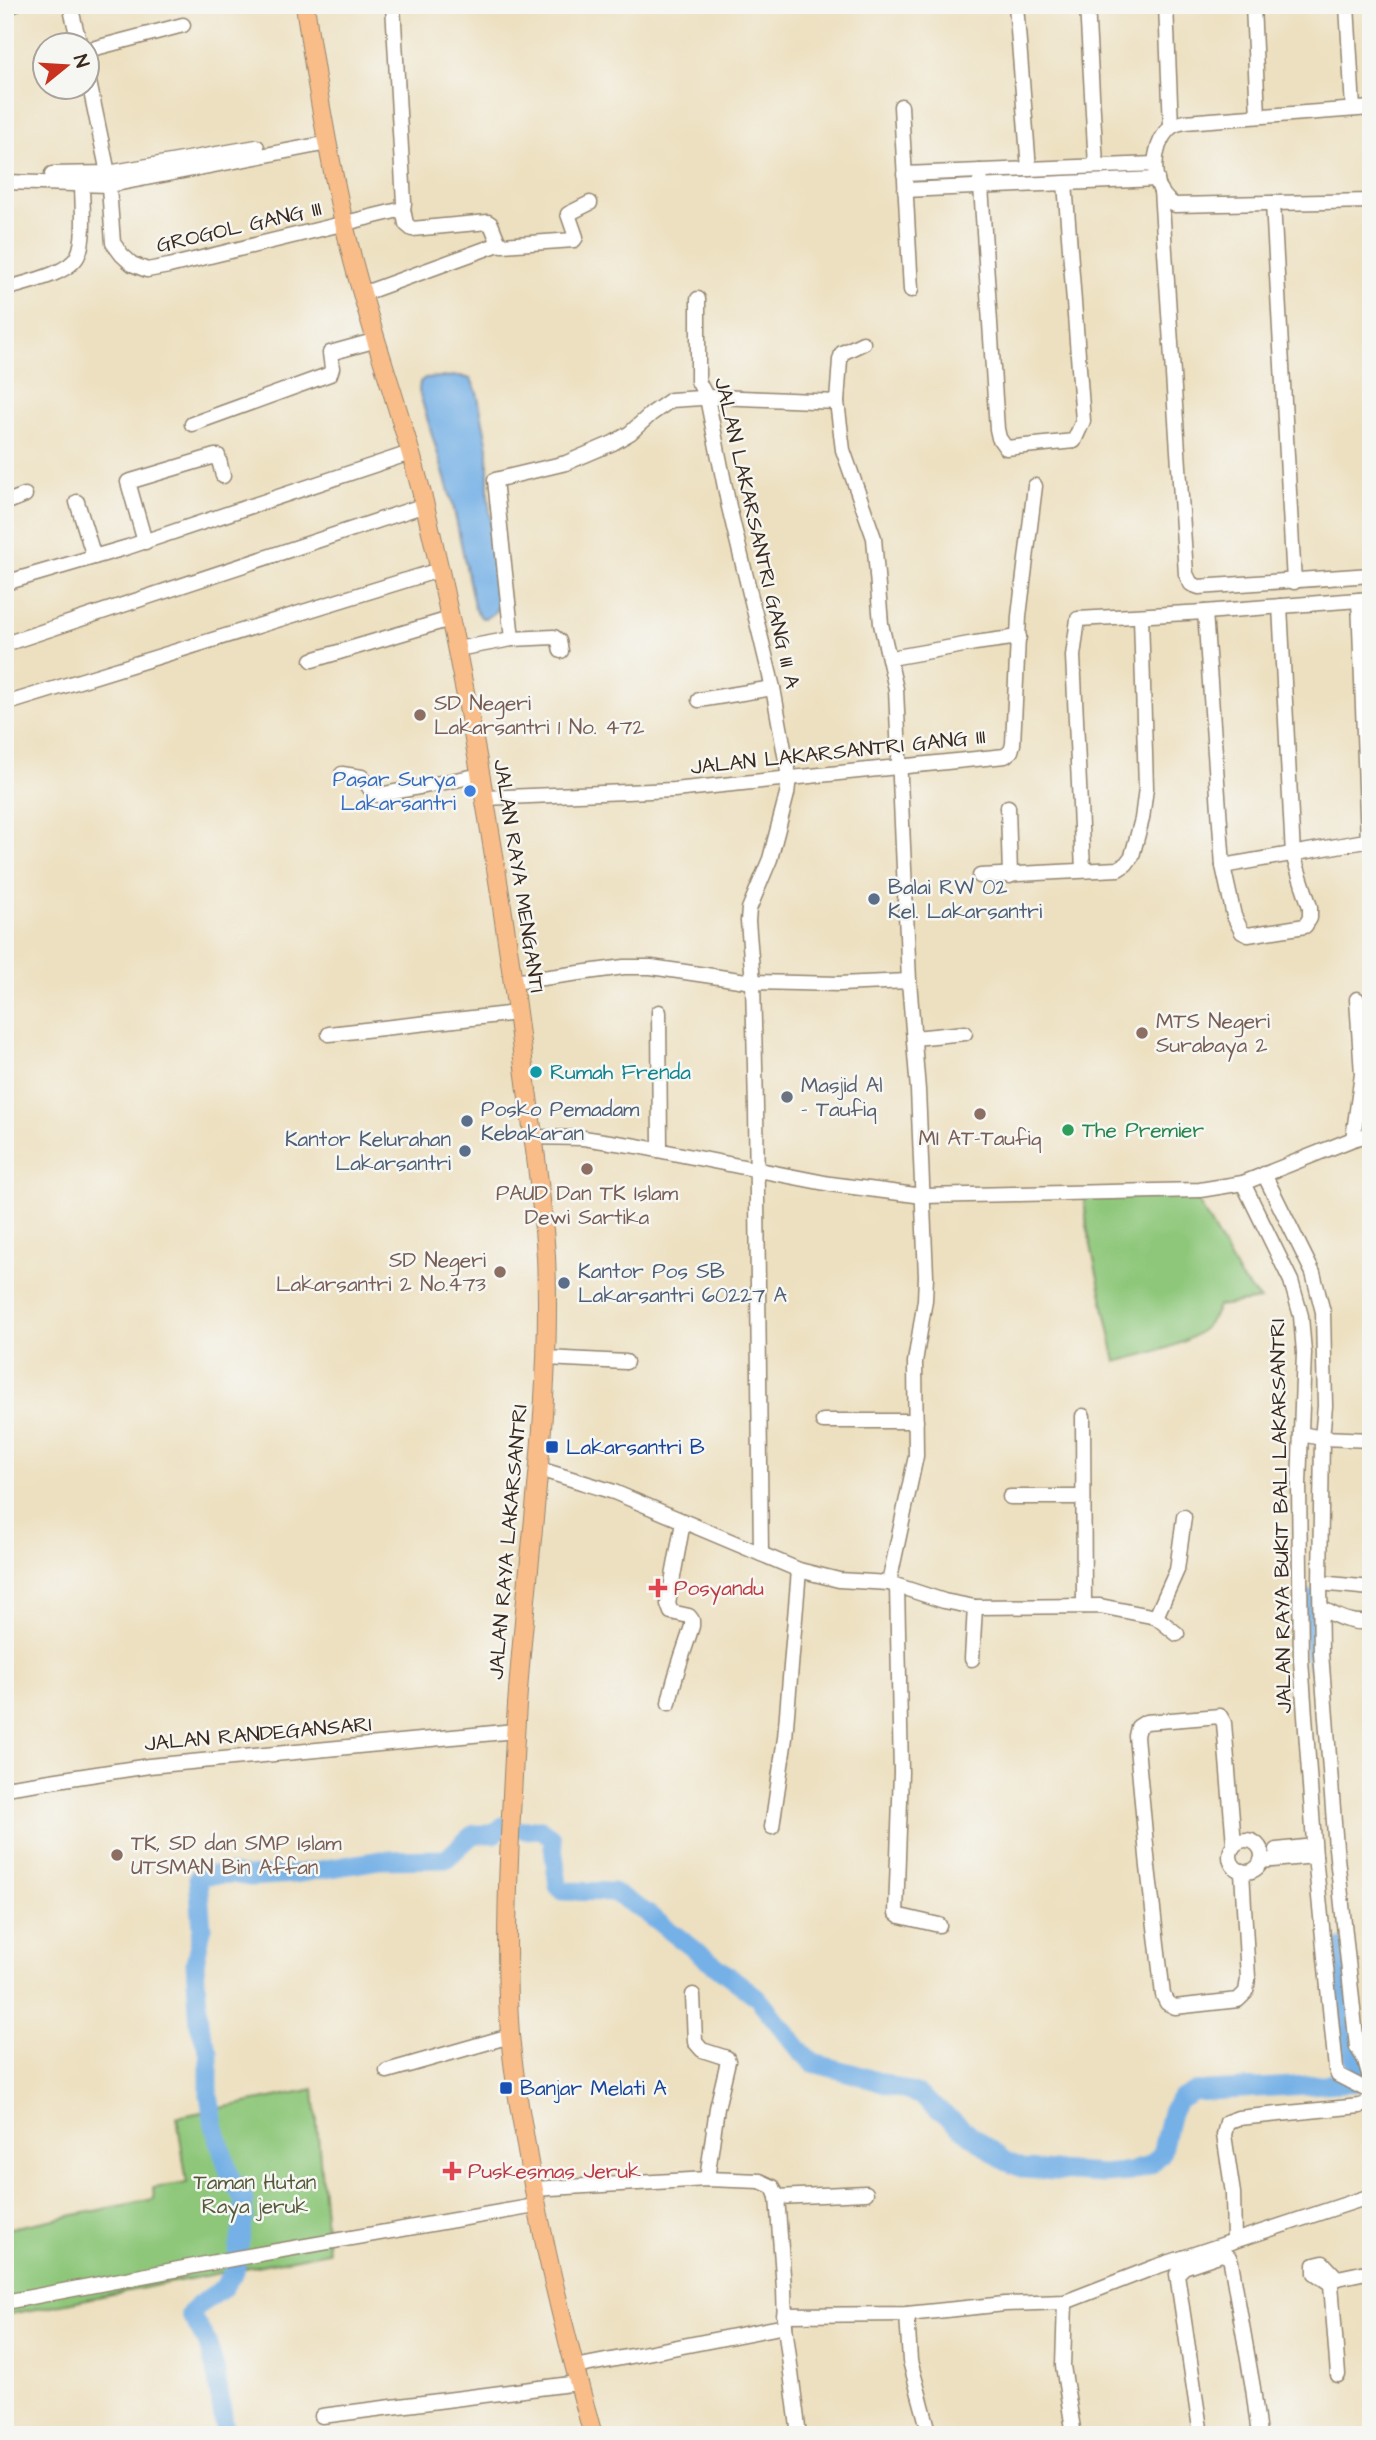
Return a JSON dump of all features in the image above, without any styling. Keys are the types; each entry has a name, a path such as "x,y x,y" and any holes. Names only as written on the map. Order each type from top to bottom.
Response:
{"main road":[{"name":"JALAN RAYA MENGANTI","path":"305,5 344,223 362,294 425,505 457,649 485,798 513,982 532,1137"},
{"name":"JALAN RAYA LAKARSANTRI","path":"532,1137 546,1255 546,1358 539,1469 515,1731 508,1952 510,2036 534,2197 593,2435"}],"street":[{"path":"5,8 14,5"},
{"path":"70,5 77,32"},
{"path":"393,5 403,209 406,224 412,229 488,222 499,244"},
{"path":"1016,5 1029,169"},
{"path":"1087,5 1096,166"},
{"path":"1166,5 1171,127"},
{"path":"1253,5 1258,116"},
{"path":"1347,5 1353,109"},
{"path":"102,46 183,25"},
{"name":"GROGOL GANG III","path":"93,102 109,179 113,243 132,264 146,270 221,255 344,223"},
{"path":"901,106 911,290"},
{"path":"1371,108 1185,122 1171,127 1160,142 1155,164 1159,185 1186,574 1191,584 1199,587 1371,575"},
{"path":"5,182 82,185 327,139"},
{"path":"904,174 1155,164"},
{"path":"980,171 998,429 999,438 1006,448 1074,441 1083,421 1065,183"},
{"path":"5,174 109,179"},
{"path":"905,190 1065,183 1159,185"},
{"path":"5,289 64,269 77,257 81,236 82,185"},
{"path":"1159,185 1167,201 1175,205 1371,201"},
{"path":"362,294 499,244 574,240 576,237 568,214 590,203"},
{"path":"1273,203 1294,582"},
{"path":"344,223 403,209"},
{"name":"JALAN LAKARSANTRI GANG III A","path":"698,299 696,372 707,398 729,507 773,688 789,776"},
{"path":"192,424 330,374 330,353 377,340"},
{"path":"863,343 842,353 839,360 837,402 843,450 874,538 881,624 891,659 898,716 909,981 919,1090 926,1276 915,1362 913,1471 893,1584 901,1772 897,1913 939,1925"},
{"path":"512,639 495,480 566,463 613,443 671,401 707,398 837,402"},
{"path":"5,583 145,542 410,453"},
{"path":"145,542 128,482 215,456 218,456 223,476"},
{"name":"JALAN LAKARSANTRI GANG III","path":"485,798 674,790 789,776 1005,756 1011,751 1023,577 1035,485"},
{"path":"5,503 25,495"},
{"path":"77,502 94,557"},
{"path":"5,644 425,505"},
{"path":"5,704 439,570"},
{"path":"1083,870 1073,656 1078,619 1365,599 1369,840 1223,866"},
{"path":"1205,612 1223,866 1238,929 1248,935 1305,926 1310,918 1310,907 1293,855 1280,606"},
{"path":"980,876 1118,869 1132,856 1142,819 1146,788 1141,616"},
{"path":"312,660 450,619"},
{"path":"457,649 512,639 554,637 559,641 561,651"},
{"path":"891,659 975,642 1019,637"},
{"path":"699,700 773,688"},
{"path":"341,774 362,777 373,793 379,794 481,775"},
{"path":"761,1554 753,982 747,932 749,909 770,859 789,776"},
{"path":"1008,807 1010,876"},
{"path":"513,982 624,967 651,967 753,982 839,984 909,981"},
{"path":"1353,1139 1362,1074 1357,999"},
{"path":"329,1034 517,1013"},
{"path":"659,1013 660,1150"},
{"path":"914,1038 965,1034"},
{"path":"532,1137 583,1138 660,1150 830,1184 923,1196 1200,1190 1243,1182 1371,1134"},
{"name":"JALAN RAYA BUKIT BALI LAKARSANTRI","path":"1264,1174 1312,1273 1323,1312 1325,1406 1320,1583 1322,1850 1357,2047 1364,2060 1361,2086"},
{"name":"JALAN RAYA BUKIT BALI LAKARSANTRI","path":"1243,1182 1291,1281 1301,1316 1304,1353 1299,1484 1301,1660 1322,1850 1361,2086"},
{"path":"546,1358 626,1362"},
{"path":"1083,1416 1084,1606"},
{"path":"823,1421 916,1421"},
{"path":"1301,1434 1322,1438 1371,1440"},
{"path":"539,1469 614,1492 799,1570 839,1580 893,1584 944,1601 975,1607 1100,1606 1156,1616 1177,1634"},
{"path":"1010,1497 1083,1497"},
{"path":"1156,1616 1177,1570 1184,1517"},
{"path":"669,1703 675,1672 682,1661 692,1626 689,1616 671,1612 668,1604 682,1522"},
{"path":"772,1826 785,1738 799,1570"},
{"path":"1320,1583 1371,1588"},
{"path":"972,1659 975,1607"},
{"path":"1321,1608 1342,1620 1353,1623 1371,1622"},
{"path":"1242,1871 1248,1978 1246,1992 1238,2000 1175,2007 1167,2003 1163,1994 1147,1867 1136,1736 1138,1727 1146,1723 1220,1716 1224,1723 1234,1844 1230,1860 1233,1865 1242,1871 1253,1870 1262,1857 1322,1850"},
{"name":"JALAN RANDEGANSARI","path":"5,1788 149,1766 515,1731"},
{"path":"1234,1844 1243,1840 1253,1841 1262,1857"},
{"path":"693,1995 695,2042 702,2050 727,2058 728,2061 717,2108 707,2179"},
{"path":"387,2071 510,2036"},
{"path":"1234,2241 1233,2193 1224,2136 1227,2122 1238,2118 1360,2106 1366,2104 1361,2086"},
{"path":"5,2302 534,2197 707,2179 760,2182 773,2187 777,2197 784,2320 799,2435"},
{"path":"777,2197 866,2193"},
{"path":"323,2416 576,2375 784,2320 1065,2302 1155,2267 1371,2196"},
{"path":"1201,2435 1177,2274 1184,2267 1226,2254 1231,2262 1259,2435"},
{"path":"1338,2375 1333,2280 1371,2271"},
{"path":"1065,2302 1063,2366 1074,2435"},
{"path":"907,2314 910,2361 930,2435"}],"green space":[{"path":"1194,1194 1241,1279 1260,1300 1218,1306 1211,1320 1189,1339 1116,1362 1087,1227 1084,1198"},
{"name":"Taman Hutan Raya jeruk","path":"314,2089 328,2252 5,2315 5,2229 154,2199 153,2188 187,2183 177,2117"}],"water":[{"path":"460,376 471,379 477,392 488,447 488,495 500,602 494,613 486,618 482,618 475,610 453,505 419,391 420,382 425,378"}],"waterway":[{"path":"1310,1599 1316,1664"},
{"path":"226,2435 215,2369 207,2342 190,2314 223,2288 235,2271 244,2216 244,2200 230,2176 214,2125 209,2095 209,2053 199,2024 195,1963 202,1929 198,1878 204,1875 232,1874 249,1877 295,1874 380,1860 446,1859 471,1836 494,1834 503,1826 511,1826"},
{"path":"524,1830 541,1829 552,1838 558,1886 563,1891 613,1892 645,1912 757,1997 813,2063 919,2095 1005,2161 1024,2169 1104,2174 1130,2172 1150,2165 1161,2154 1171,2112 1179,2100 1193,2092 1357,2082"},
{"path":"1340,1949 1348,2040 1354,2058 1365,2071"}],"place":[{"name":"SD Negeri Lakarsantri 1 No. 472","path":"420,715"},
{"name":"Pasar Surya Lakarsantri","path":"470,791"},
{"name":"Balai RW 02 Kel. Lakarsantri","path":"874,899"},
{"name":"MTS Negeri Surabaya 2","path":"1142,1033"},
{"name":"Rumah Frenda","path":"536,1072"},
{"name":"Masjid Al - Taufiq","path":"787,1097"},
{"name":"MI AT-Taufiq","path":"980,1114"},
{"name":"Posko Pemadam Kebakaran","path":"467,1121"},
{"name":"The Premier","path":"1068,1130"},
{"name":"Kantor Kelurahan Lakarsantri","path":"465,1151"},
{"name":"PAUD Dan TK Islam Dewi Sartika","path":"587,1169"},
{"name":"SD Negeri Lakarsantri 2 No.473","path":"500,1272"},
{"name":"Kantor Pos SB Lakarsantri 60227 A","path":"564,1283"},
{"name":"Lakarsantri B","path":"552,1447"},
{"name":"Posyandu","path":"658,1588"},
{"name":"TK, SD dan SMP Islam UTSMAN Bin Affan","path":"117,1855"},
{"name":"Banjar Melati A","path":"506,2088"},
{"name":"Puskesmas Jeruk","path":"452,2171"}]}
